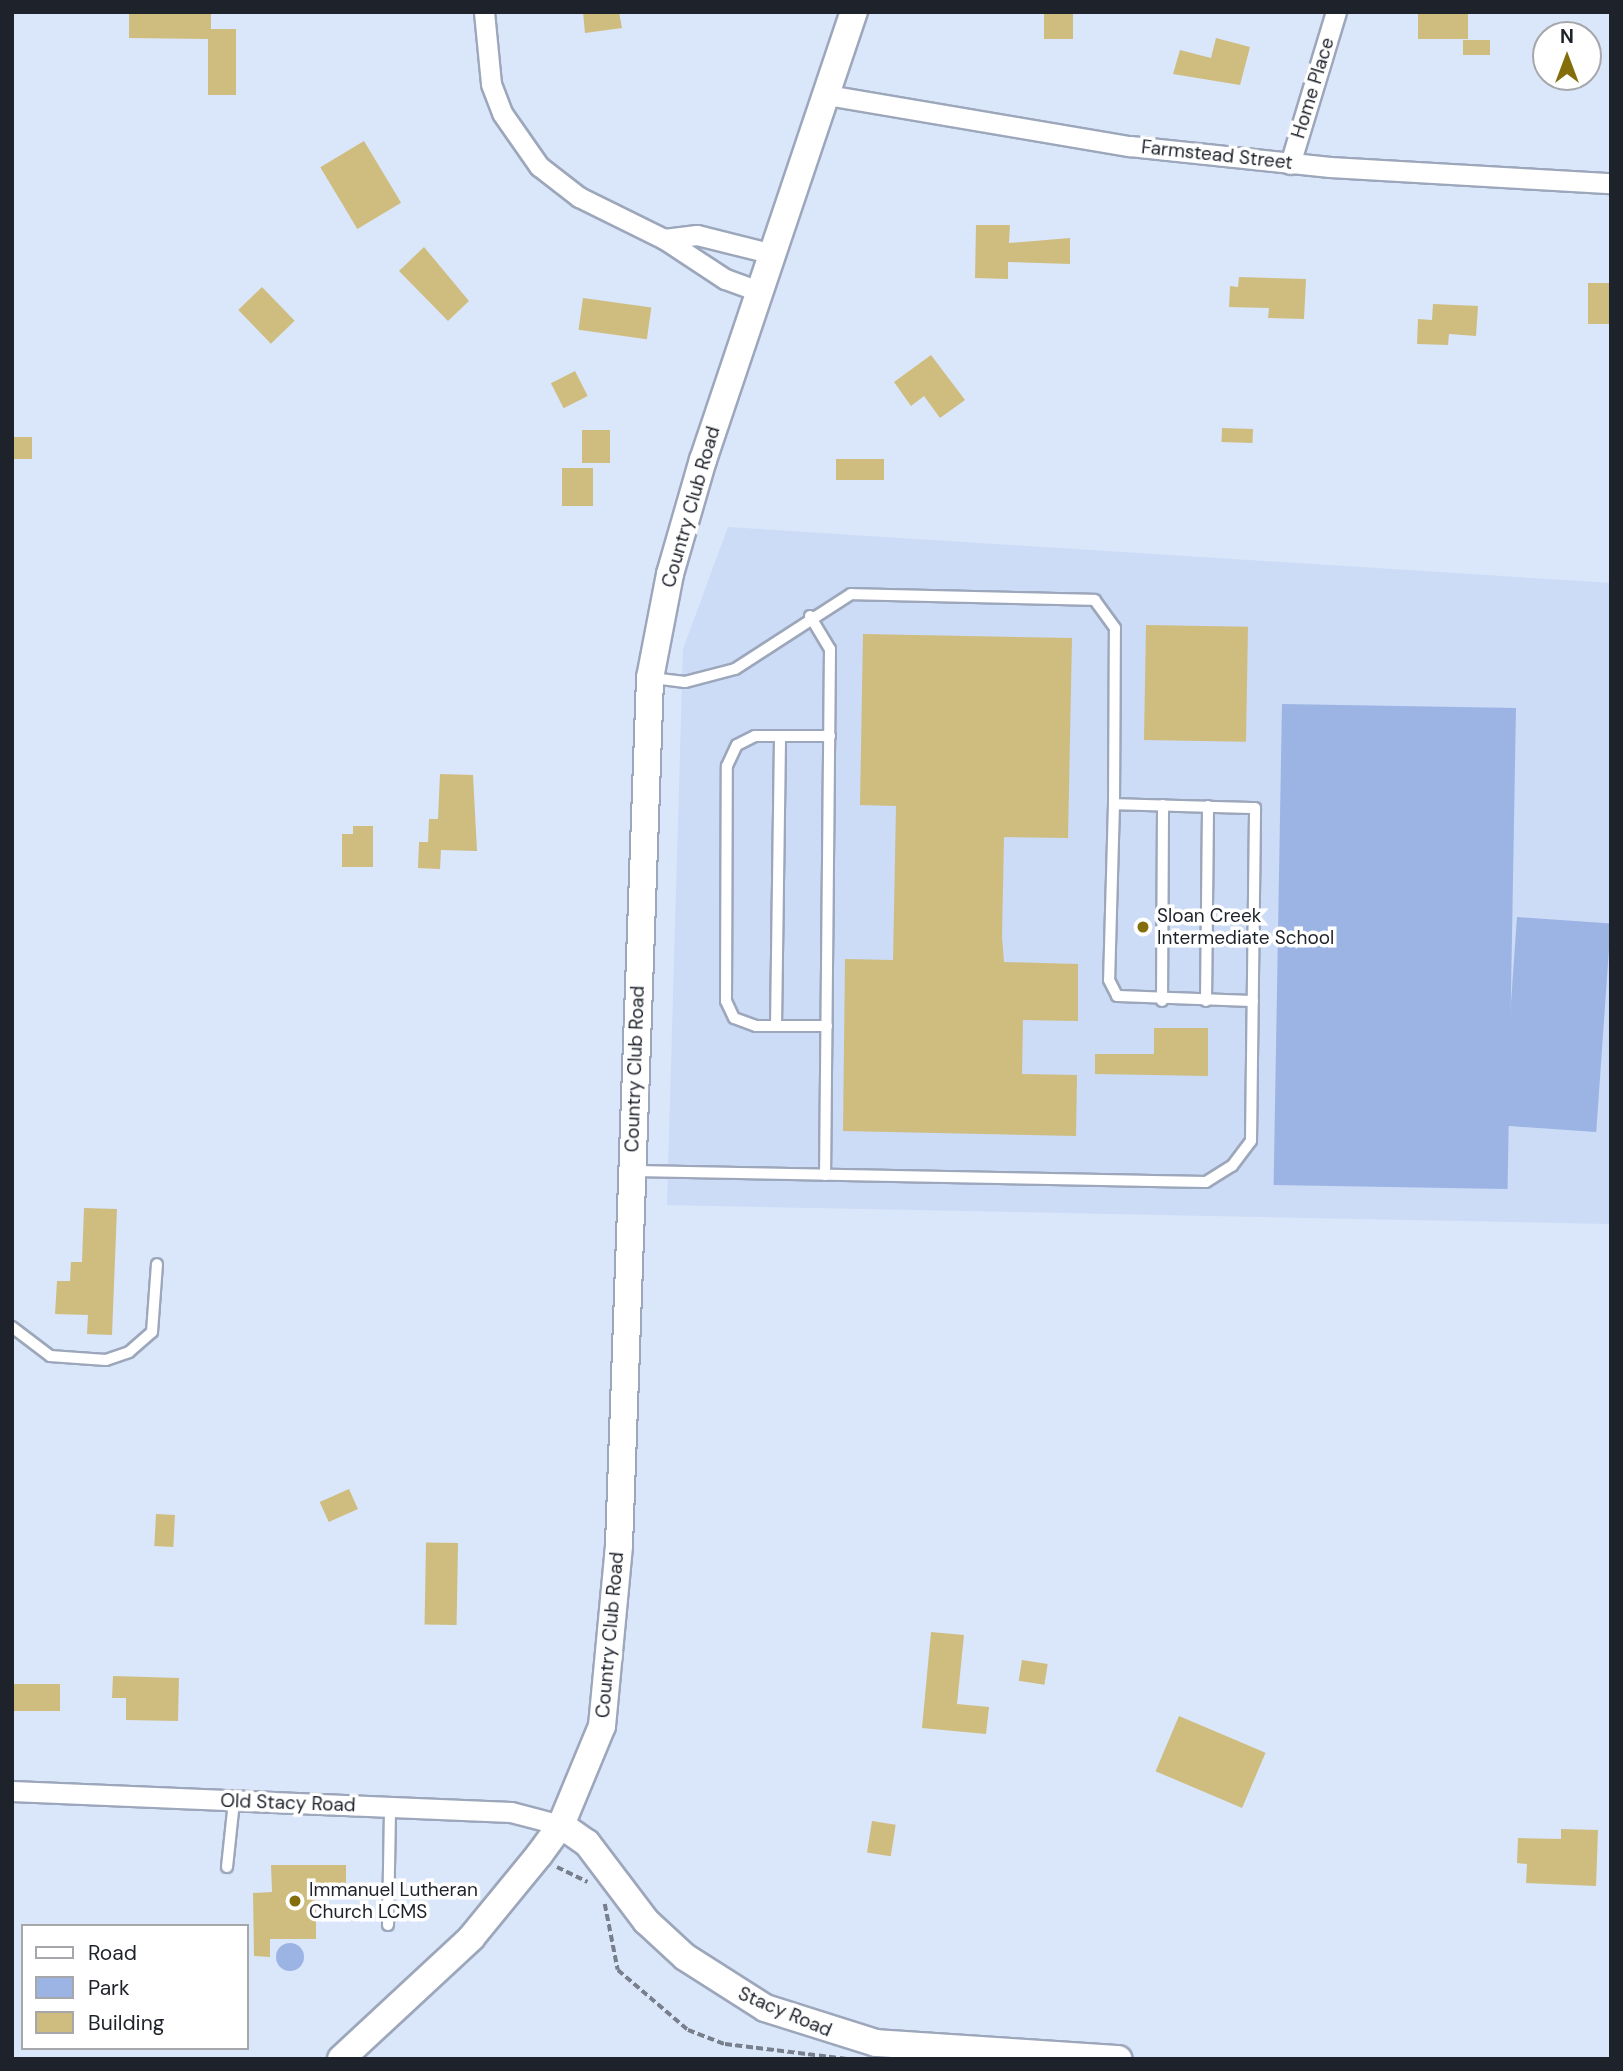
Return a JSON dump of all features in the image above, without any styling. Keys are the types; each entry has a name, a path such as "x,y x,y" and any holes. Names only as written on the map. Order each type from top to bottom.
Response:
{"main road":[{"name":"Country Club Road","path":"341,2059 471,1938 539,1856 561,1825 602,1726 614,1643 650,678 670,574 854,12"},
{"name":"Stacy Road","path":"561,1825 587,1843 646,1921 685,1957 765,2008 876,2043 1021,2057 1118,2059"}],"street":[{"path":"484,12 492,84 528,152 579,197 664,239 725,279 761,292"},
{"name":"Home Place","path":"1290,163 1336,12"},
{"name":"Farmstead Street","path":"827,95 1040,134 1290,163 1611,183"},
{"path":"664,239 697,235 773,254"},
{"name":"Old Stacy Road","path":"12,1791 510,1812 561,1825"}],"lane":[{"path":"650,678 685,682 735,669 810,616 851,594 1095,600 1115,628 1109,980 1117,996 1162,1001 1253,1001"},
{"path":"810,616 830,649 825,1175"},
{"path":"827,1027 776,1026 734,1018 726,1001 727,766 737,745 755,736 830,736"},
{"path":"776,1026 780,736"},
{"path":"632,1171 1206,1182 1232,1166 1251,1141 1255,808 1114,804"},
{"path":"1162,1001 1163,805"},
{"path":"1206,1001 1208,806"},
{"path":"12,1327 50,1356 106,1360 129,1352 152,1332 157,1264"},
{"path":"228,1867 234,1801"},
{"path":"388,1924 390,1807"}],"path":[{"path":"539,1856 593,1885"},
{"path":"602,1896 618,1970 688,2030 725,2044 847,2059"}],"shaded area":[{"name":"Sloan Creek Intermediate School","path":"728,527 1611,583 1611,1224 667,1205 683,649"}],"green space":[{"path":"1282,704 1516,708 1508,1189 1274,1185"},
{"path":"1517,917 1611,924 1596,1132 1502,1125"},
{"path":"290,1943 300,1947 304,1957 300,1967 290,1971 280,1967 276,1957 280,1947"}],"building":[{"path":"129,12 211,12 211,29 236,29 236,95 208,95 208,39 129,38"},
{"path":"583,12 619,12 622,28 585,33"},
{"path":"1044,12 1073,12 1073,39 1044,39"},
{"path":"1418,12 1468,12 1468,39 1418,39"},
{"path":"1216,38 1250,47 1240,85 1173,74 1180,50 1211,58"},
{"path":"1463,40 1490,40 1490,55 1463,55"},
{"path":"364,141 401,203 357,229 320,167"},
{"path":"976,225 1010,225 1009,243 1070,238 1070,264 1008,262 1008,279 975,278"},
{"path":"424,247 469,301 448,321 399,271"},
{"path":"1239,277 1306,279 1304,319 1268,318 1269,308 1229,307 1230,286 1238,287"},
{"path":"1588,283 1611,283 1611,324 1588,324"},
{"path":"262,287 295,321 271,344 238,310"},
{"path":"583,298 651,308 647,339 579,330"},
{"path":"1433,304 1478,306 1476,336 1449,334 1448,345 1417,344 1418,319 1432,320"},
{"path":"931,355 965,400 940,418 924,396 911,406 894,382"},
{"path":"575,371 588,396 564,408 551,383"},
{"path":"1222,428 1253,429 1252,443 1222,442"},
{"path":"582,430 610,430 610,463 582,463"},
{"path":"12,437 32,437 32,459 12,459"},
{"path":"836,459 884,459 884,480 836,480"},
{"path":"562,468 593,468 593,506 562,506"},
{"path":"1146,625 1248,627 1246,742 1144,740"},
{"path":"863,634 1072,638 1068,838 1004,837 1002,937 1004,962 1078,964 1078,1021 1023,1020 1022,1074 1077,1075 1076,1136 843,1131 845,959 893,960 896,806 860,805"},
{"path":"440,774 473,775 477,851 441,850 440,869 418,868 419,842 428,842 429,819 438,819"},
{"path":"353,826 373,826 373,867 342,867 342,834 353,834"},
{"path":"1154,1028 1208,1028 1208,1076 1095,1074 1095,1054 1154,1054"},
{"path":"84,1208 117,1209 112,1335 87,1334 88,1315 55,1314 57,1281 70,1281 71,1262 82,1262"},
{"path":"349,1489 358,1509 329,1522 320,1502"},
{"path":"156,1514 175,1515 173,1547 154,1546"},
{"path":"426,1542 458,1543 457,1625 425,1624"},
{"path":"931,1632 964,1635 957,1704 989,1707 986,1734 922,1728"},
{"path":"1022,1660 1048,1664 1044,1685 1019,1681"},
{"path":"113,1676 179,1678 178,1721 126,1720 126,1698 112,1698"},
{"path":"12,1684 60,1684 60,1711 12,1711"},
{"path":"1179,1716 1266,1753 1242,1808 1156,1771"},
{"path":"872,1821 896,1825 891,1856 867,1853"},
{"path":"1561,1829 1598,1830 1596,1886 1526,1883 1527,1864 1517,1863 1518,1838 1561,1839"},
{"path":"271,1865 346,1865 346,1896 316,1896 316,1939 270,1939 270,1957 254,1956 253,1893 272,1892"}],"place":[{"name":"Sloan Creek Intermediate School","path":"1143,927"},
{"name":"Immanuel Lutheran Church LCMS","path":"295,1901"}]}
